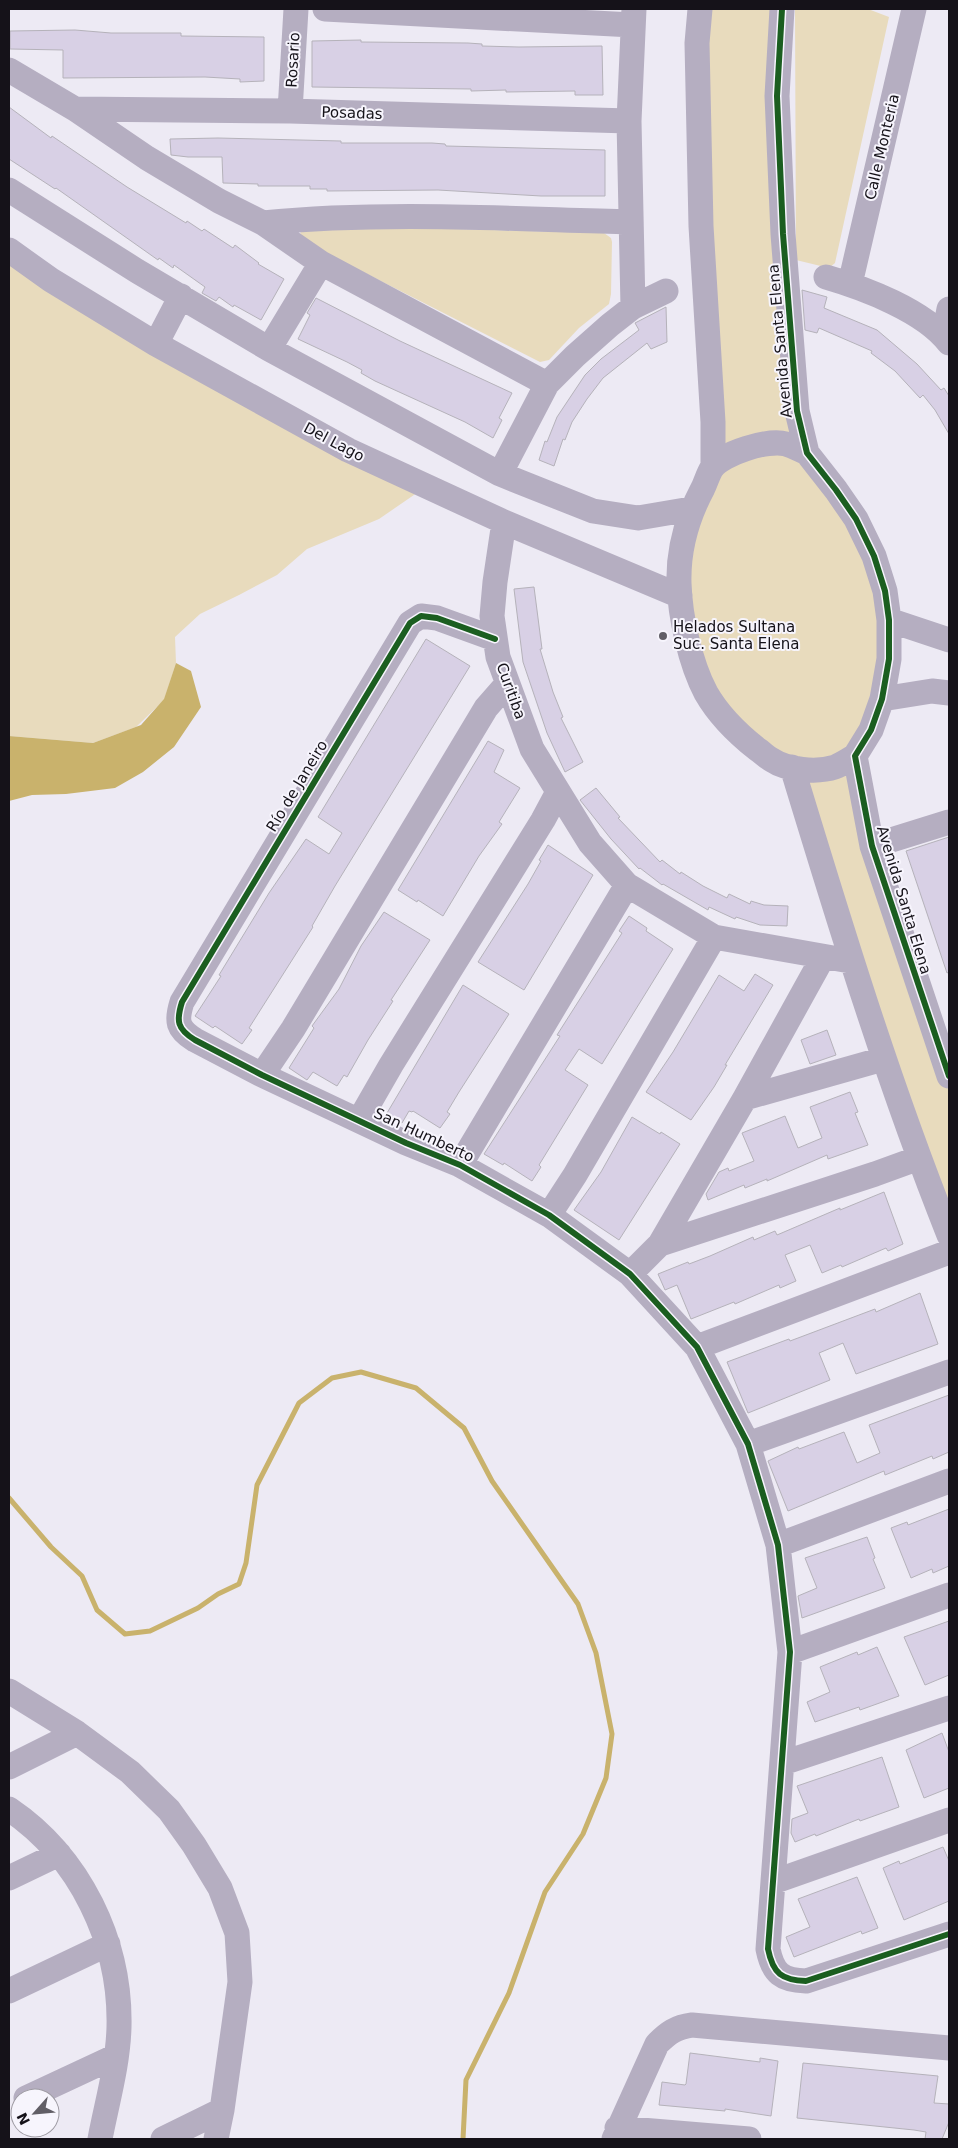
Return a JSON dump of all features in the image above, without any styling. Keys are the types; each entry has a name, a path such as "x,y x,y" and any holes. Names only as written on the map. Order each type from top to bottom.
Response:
{"street":[{"name":"Rosario","path":"290,111 296,9"},
{"path":"325,9 634,17 629,121 632,307"},
{"path":"700,9 698,43 701,226 713,422 713,466 692,509 681,546 679,581 686,632 694,664 706,693 727,721 748,742 773,761 792,767 815,770 834,767 855,756"},
{"name":"Avenida Santa Elena","path":"782,9 777,96 782,234 797,411 807,453 856,519 871,549 885,591 890,620 889,659 882,699 871,730 855,756 872,846 949,1076"},
{"name":"Calle Monteria","path":"850,284 914,9"},
{"path":"9,70 75,109 147,158 219,201 263,223 321,263 547,384"},
{"name":"Posadas","path":"75,109 290,111 629,121"},
{"path":"9,190 136,271 268,349 500,474 593,511 638,518 692,509"},
{"path":"263,223 322,217 386,216 630,222"},
{"name":"Del Lago","path":"9,250 51,280 156,344 348,450 504,522 680,596"},
{"path":"268,349 321,263"},
{"path":"826,277 850,284 893,302 947,339"},
{"path":"500,474 547,384 575,356 632,307 666,291"},
{"path":"156,344 181,296"},
{"path":"947,339 949,309"},
{"path":"713,466 736,451 762,445 784,444 807,453"},
{"name":"Curitiba","path":"504,522 492,616 498,657 532,750 590,843 627,885 714,937"},
{"name":"Río de Janeiro","path":"195,1040 185,1034 180,1027 178,1016 182,1002 410,623 421,616 437,618 495,639"},
{"path":"890,620 949,640"},
{"path":"262,1075 298,1020 486,708 507,684"},
{"path":"882,699 932,691 949,693"},
{"path":"792,767 850,962 883,1059 949,1235"},
{"path":"360,1119 391,1065 543,820 558,792"},
{"path":"872,846 949,822"},
{"path":"460,1165 627,885"},
{"path":"549,1216 575,1175 714,937 850,962"},
{"path":"630,1274 660,1244 746,1098 823,957"},
{"name":"San Humberto","path":"195,1040 262,1075 360,1119 406,1143 460,1165 549,1216 630,1274 697,1347 748,1444 778,1545 790,1652 768,1949 771,1965 779,1974 791,1980 806,1981 949,1934"},
{"path":"746,1098 883,1059"},
{"path":"660,1244 919,1158"},
{"path":"697,1347 949,1252"},
{"path":"748,1444 949,1372"},
{"path":"778,1545 949,1481"},
{"path":"790,1652 949,1595"},
{"path":"9,1690 77,1733 130,1772 169,1810 194,1845 220,1888 237,1933 240,1982 222,2110 216,2139"},
{"path":"783,1763 949,1708"},
{"path":"9,1767 77,1733"},
{"path":"9,1809 40,1834 59,1854 88,1897 108,1944 118,2000 116,2056 100,2139"},
{"path":"773,1882 949,1820"},
{"path":"9,1878 59,1854"},
{"path":"9,1991 108,1944"},
{"path":"748,2139 615,2134 657,2044 665,2035 680,2027 692,2025 949,2048"},
{"path":"47,2088 116,2056"},
{"path":"163,2139 222,2110"}],"shaded area":[{"path":"700,9 782,9 797,411 836,490 889,620 855,756 949,1076 949,1235 792,768 727,721 680,596 703,487"},
{"path":"795,9 868,9 889,17 835,263 829,268 796,260"},
{"path":"310,225 604,233 611,238 612,242 611,294 609,304 579,328 549,360 540,362 306,243 300,233"},
{"path":"9,250 427,486 379,519 307,549 277,575 200,614 175,637 176,663 164,700 136,727 93,743 9,736"},
{"path":"176,663 191,671 201,707 174,747 143,772 115,788 66,794 32,795 9,801 9,736 93,743 141,725 164,699"}],"building":[{"path":"75,30 111,33 181,33 181,36 264,37 264,81 240,82 240,79 205,77 63,78 63,50 10,49 10,31"},
{"path":"361,40 361,42 468,43 482,44 482,46 519,47 602,46 603,95 575,95 575,91 506,92 506,90 471,91 471,89 312,87 312,41"},
{"path":"9,107 51,138 52,136 127,187 186,223 187,221 202,231 204,229 233,248 235,245 258,264 284,279 261,320 234,305 233,307 219,297 216,301 202,293 205,287 174,265 173,268 159,258 158,260 56,188 9,159"},
{"path":"218,138 341,141 341,143 432,143 445,144 446,146 605,150 605,196 541,196 438,190 327,191 327,189 310,189 310,186 258,186 258,184 223,183 222,157 171,155 170,139"},
{"path":"802,290 827,297 824,308 877,330 917,364 941,390 944,388 949,396 949,434 935,410 923,395 920,398 895,371 871,353 872,351 819,328 817,333 805,330"},
{"path":"316,298 400,341 512,393 499,418 502,420 493,438 465,422 375,381 361,373 362,370 298,339 310,315 307,313"},
{"path":"666,307 667,342 651,349 647,343 603,378 572,422 565,440 563,439 554,466 539,460 545,441 547,442 557,417 585,375 601,359 639,330 635,323"},
{"path":"534,587 542,649 540,649 563,717 561,718 583,762 565,772 547,733 523,662 514,589"},
{"path":"426,639 470,666 335,886 313,927 249,1028 252,1030 242,1044 215,1026 213,1028 195,1016 221,976 219,975 269,893 306,839 329,854 342,833 318,817"},
{"path":"488,741 504,750 494,772 520,788 499,822 502,824 479,856 443,916 398,890"},
{"path":"596,788 620,817 618,818 660,862 662,860 680,874 681,872 727,898 729,894 750,904 751,901 764,905 788,906 787,926 760,925 736,917 735,919 709,907 708,910 662,885 639,869 611,839 580,800"},
{"path":"949,837 949,972 947,973 906,851"},
{"path":"548,845 593,875 524,990 478,962 528,884"},
{"path":"384,912 430,940 391,1000 393,1001 347,1077 344,1075 337,1086 313,1072 307,1080 289,1068 314,1028 312,1026 339,989 361,946"},
{"path":"629,916 647,928 646,931 673,949 602,1064 579,1049 565,1070 588,1085 539,1165 541,1167 532,1181 504,1163 503,1165 484,1154 560,1036 557,1035 622,933 619,931"},
{"path":"755,974 773,985 714,1087 691,1120 646,1092 673,1052 719,975 744,991"},
{"path":"463,985 509,1014 459,1092 447,1112 450,1114 440,1128 413,1111 409,1111 402,1123 387,1113"},
{"path":"827,1030 836,1055 810,1064 801,1040"},
{"path":"850,1092 858,1112 855,1113 868,1145 828,1159 827,1155 767,1181 767,1179 745,1188 744,1185 708,1200 706,1194 719,1172 728,1168 729,1171 754,1161 742,1133 785,1116 798,1148 822,1138 810,1107"},
{"path":"632,1117 680,1144 619,1240 574,1210 601,1172"},
{"path":"884,1192 903,1244 888,1251 886,1248 842,1267 841,1265 822,1273 810,1245 785,1255 796,1281 780,1288 779,1285 735,1304 734,1302 691,1319 677,1285 665,1290 658,1274 688,1262 689,1264 710,1256 753,1237 754,1240 775,1231 777,1235 840,1208 840,1210"},
{"path":"920,1293 938,1344 856,1374 843,1343 819,1353 830,1380 748,1413 727,1362 875,1309 876,1312"},
{"path":"949,1395 949,1452 933,1459 932,1456 885,1475 884,1471 788,1511 768,1461 798,1447 799,1449 844,1432 857,1463 880,1453 869,1425"},
{"path":"949,1509 949,1566 933,1573 932,1569 911,1578 891,1528 907,1522 908,1525"},
{"path":"867,1537 875,1558 873,1559 885,1588 802,1618 798,1596 817,1588 805,1558"},
{"path":"949,1621 949,1675 925,1685 904,1637"},
{"path":"877,1647 899,1696 860,1710 859,1707 815,1722 807,1702 830,1692 820,1667 857,1652 858,1655"},
{"path":"942,1733 949,1752 949,1788 924,1798 906,1750"},
{"path":"882,1757 899,1807 795,1842 791,1833 792,1819 808,1813 797,1786"},
{"path":"943,1847 949,1861 949,1901 904,1920 883,1868 899,1861 900,1864"},
{"path":"857,1877 878,1928 862,1934 861,1931 794,1957 786,1937 810,1927 798,1899"},
{"path":"690,2053 760,2062 760,2058 778,2061 771,2116 725,2109 725,2111 659,2105 662,2082 686,2084"},
{"path":"803,2063 938,2076 934,2103 949,2104 949,2122 942,2139 925,2139 926,2132 914,2130 797,2118"}],"waterway":[{"path":"9,1498 51,1547 82,1576 97,1610 125,1634 150,1631 198,1608 218,1594 239,1584 246,1563 257,1485 299,1403 332,1378 361,1372 416,1388 464,1428 492,1481 578,1604 596,1653 612,1734 606,1778 583,1834 545,1892 509,1993 466,2080 463,2139"}],"cycle path":[{"path":"782,9 777,96 783,234 797,411 807,453 856,519 874,556 885,591 889,620 889,659 882,699 871,730 855,756 872,846 949,1076"},
{"path":"495,639 437,618 421,616 410,623 182,1002 179,1014 181,1028 195,1040 262,1075 406,1143 460,1165 549,1215 630,1274 697,1347 748,1444 778,1545 790,1652 768,1949 770,1958 780,1974 791,1979 806,1981 949,1934"}],"place":[{"name":"Helados Sultana Suc. Santa Elena","path":"663,636"}]}
